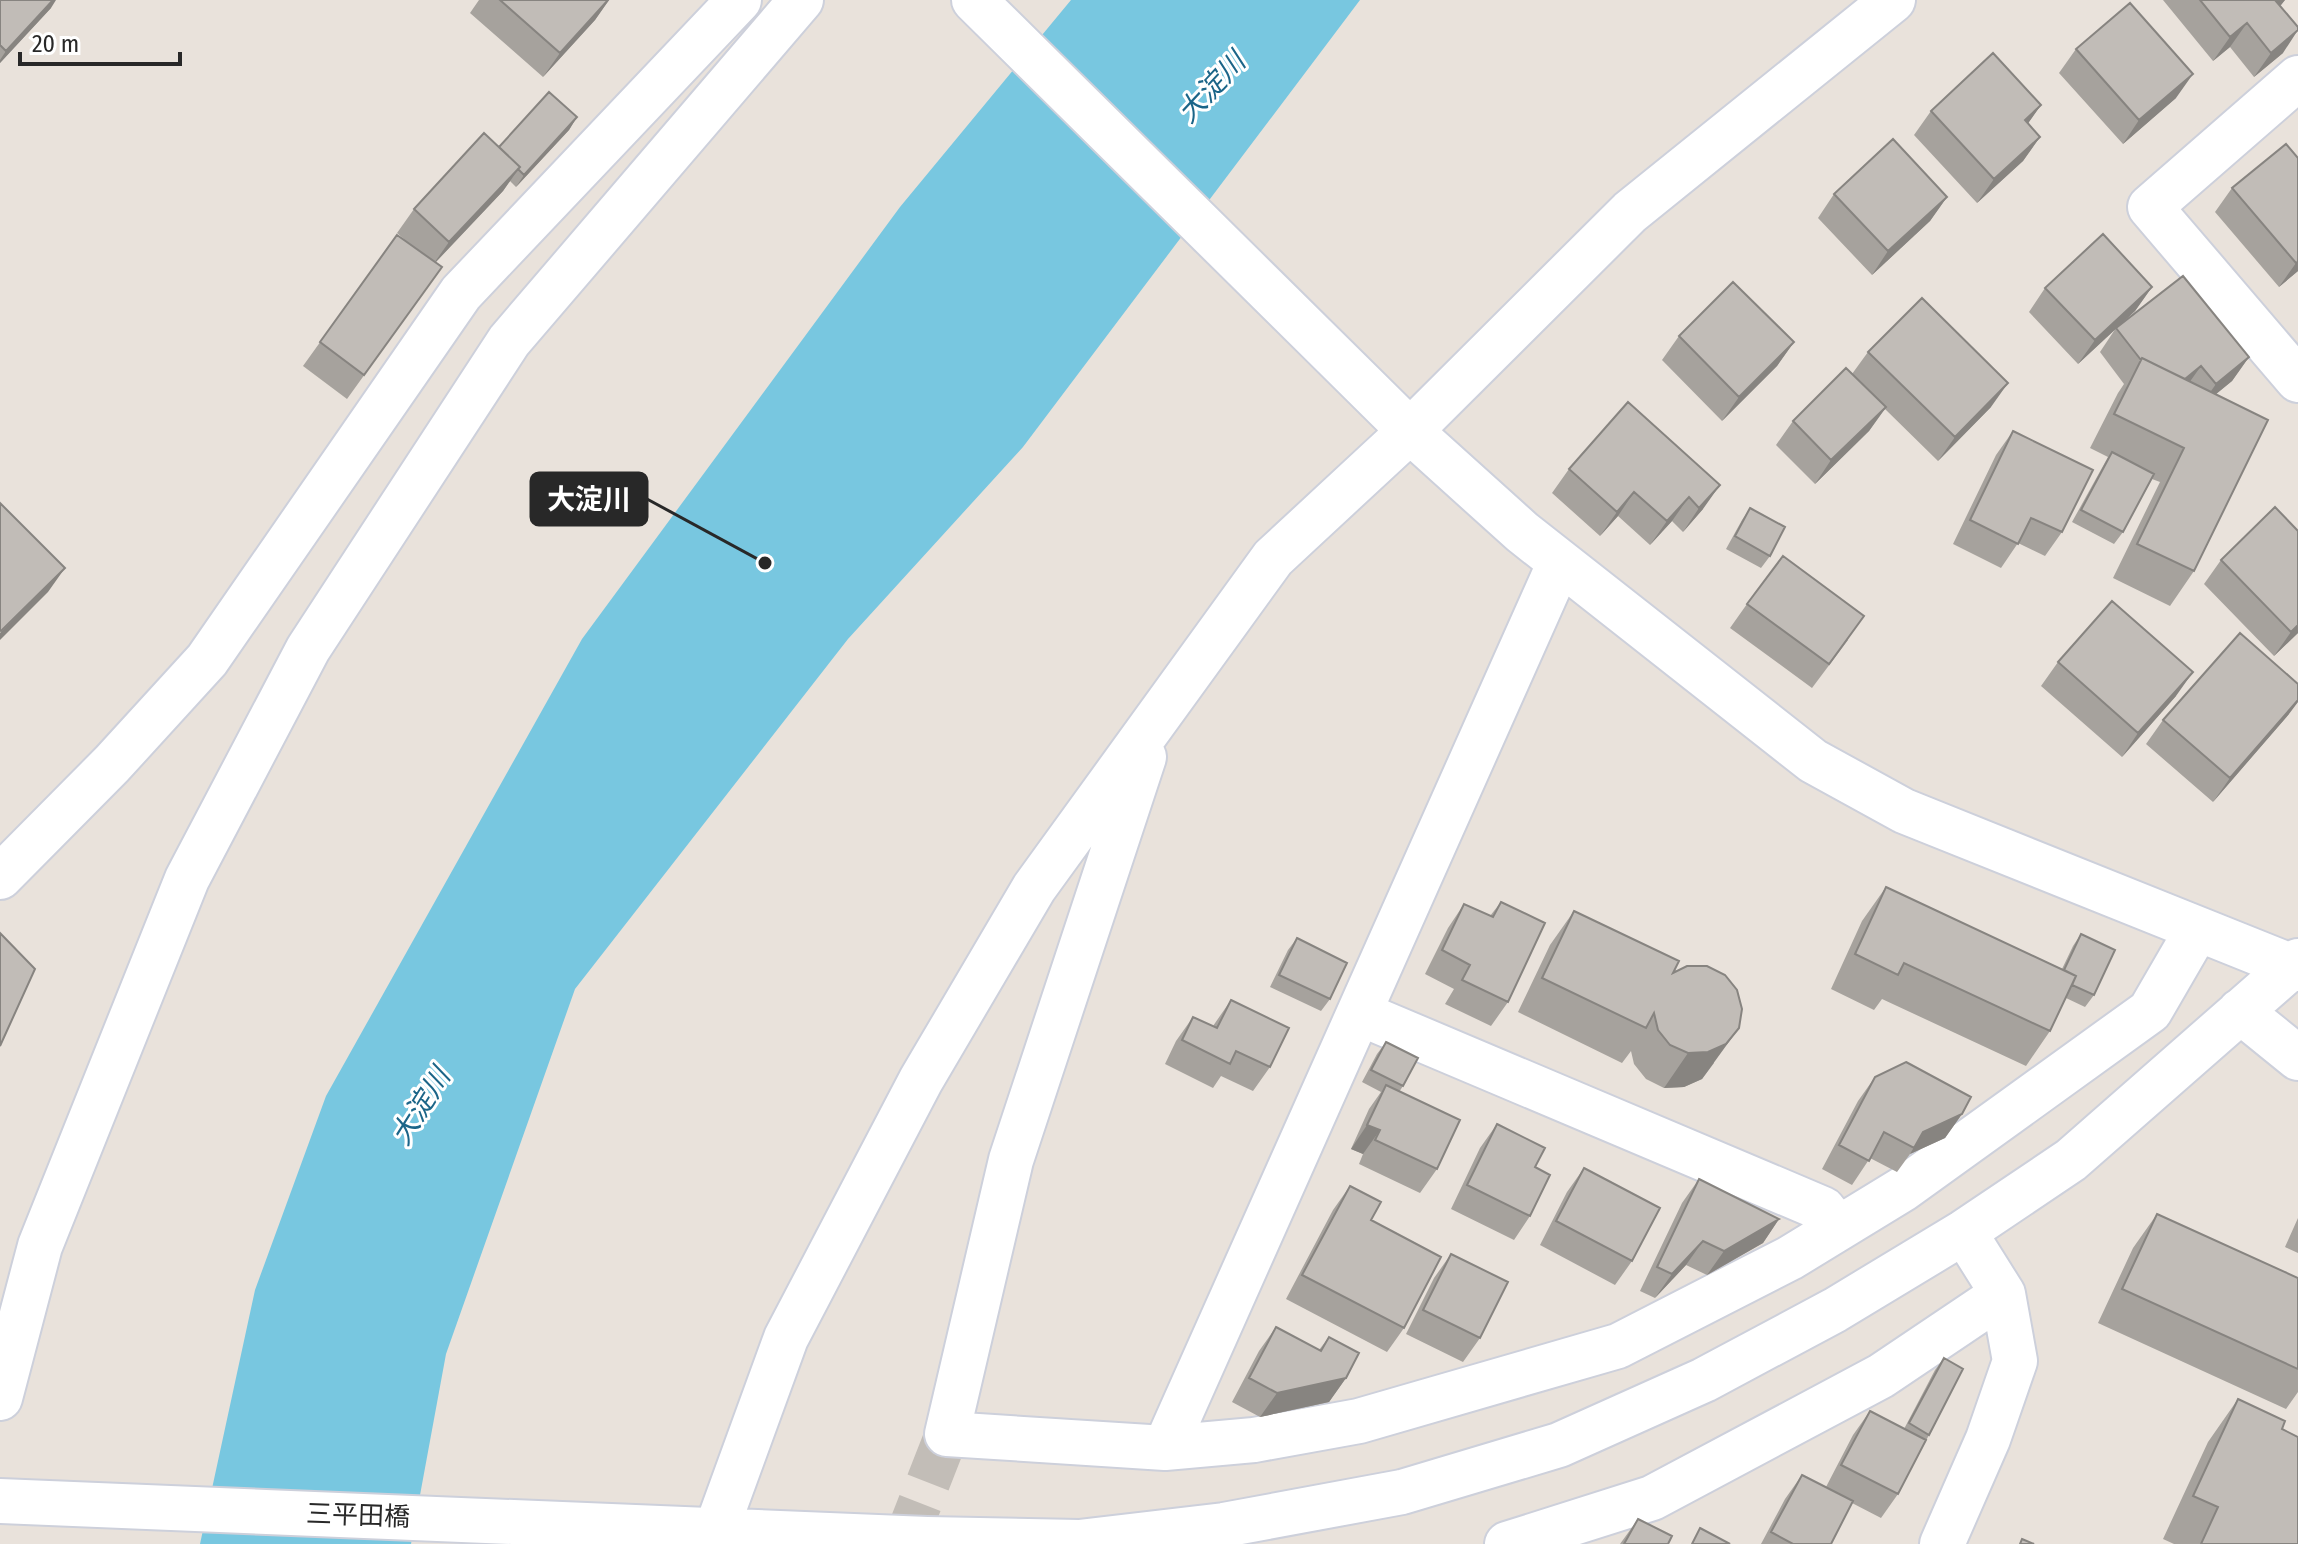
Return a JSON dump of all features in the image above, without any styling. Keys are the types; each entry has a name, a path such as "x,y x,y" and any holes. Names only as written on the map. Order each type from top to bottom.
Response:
{"street":[{"path":"0,877 112,764 207,660 461,293 739,0"},
{"path":"0,1398 40,1246 187,879 308,649 509,341 801,0"},
{"path":"974,0 1410,431 1560,562 1813,761 1904,811 2197,930 2296,966"},
{"path":"714,1537 786,1338 921,1080 1034,888 1273,558 1410,431 1630,212 1893,0"},
{"path":"2298,78 2150,207 2298,380"},
{"path":"1165,1448 1560,562"},
{"path":"1160,710 1011,1160 947,1434 1165,1448 1254,1440 1359,1421 1618,1346 1790,1258 1903,1189 2150,1011 2197,930"},
{"name":"三平田橋","path":"0,1501 714,1537 1079,1542 1224,1525 1402,1492 1559,1445 1704,1380 1835,1310 1964,1232 2071,1160 2240,1011 2296,966"},
{"path":"2240,1011 2298,1058"},
{"path":"1359,1013 1823,1209 1838,1228"},
{"path":"1942,1544 1988,1439 2015,1361 2003,1294 1964,1232"},
{"path":"1507,1544 1652,1498 1881,1376 2003,1294"}],"water":[{"path":"1071,0 1360,0 1023,447 848,639 575,989 446,1354 411,1544 200,1544 255,1290 326,1096 582,639 900,207"}],"building":[{"path":"0,0 53,0 6,51 0,45"},
{"path":"500,0 608,0 560,53"},
{"path":"2200,0 2275,0 2298,30 2271,53 2247,23 2230,37"},
{"path":"2130,3 2193,74 2139,120 2076,49"},
{"path":"1993,53 2041,105 2025,120 2040,137 1994,179 1931,111"},
{"path":"549,92 577,117 524,175 499,147"},
{"path":"484,133 520,167 449,242 414,209"},
{"path":"1893,139 1947,197 1888,251 1834,194"},
{"path":"2286,144 2298,158 2296,263 2232,188"},
{"path":"2103,234 2152,287 2095,340 2045,288"},
{"path":"397,235 442,267 364,375 320,342"},
{"path":"2183,276 2249,357 2216,384 2201,366 2185,379 2141,360 2116,328"},
{"path":"1733,282 1794,342 1739,397 1679,336"},
{"path":"1922,298 2008,383 1955,437 1868,352"},
{"path":"2142,358 2268,420 2194,571 2137,544 2184,448 2114,414"},
{"path":"1846,368 1886,407 1831,460 1793,421"},
{"path":"1628,402 1720,485 1699,508 1689,497 1667,521 1634,492 1617,512 1569,469"},
{"path":"2013,431 2093,470 2062,532 2031,518 2018,544 1970,520"},
{"path":"2112,452 2154,474 2123,532 2081,510"},
{"path":"0,503 65,568 1,631 0,630"},
{"path":"2275,507 2298,531 2298,625 2291,632 2221,560"},
{"path":"1750,508 1785,527 1770,556 1735,536"},
{"path":"1783,556 1864,616 1829,664 1747,604"},
{"path":"2112,601 2193,672 2138,733 2058,662"},
{"path":"2240,633 2298,684 2298,700 2230,778 2163,720"},
{"path":"1886,887 2076,976 2050,1031 1904,963 1898,975 1855,954"},
{"path":"1501,902 1545,923 1508,1002 1462,980 1470,965 1442,950 1464,904 1493,917"},
{"path":"1574,911 1679,961 1673,973 1687,966 1707,966 1725,975 1737,990 1742,1009 1739,1028 1726,1044 1708,1052 1688,1053 1670,1045 1658,1030 1654,1013 1646,1028 1542,978"},
{"path":"0,933 35,969 0,1046"},
{"path":"2081,934 2115,950 2094,995 2072,985 2076,976 2064,970"},
{"path":"1297,938 1347,963 1330,999 1279,975"},
{"path":"1231,1000 1289,1028 1270,1067 1236,1051 1230,1064 1182,1040 1193,1017 1217,1028"},
{"path":"1386,1042 1418,1058 1403,1086 1371,1070"},
{"path":"1906,1062 1971,1097 1962,1114 1923,1132 1914,1148 1884,1132 1869,1161 1839,1145 1875,1077"},
{"path":"1386,1085 1460,1120 1437,1169 1375,1140 1380,1130 1367,1125"},
{"path":"1497,1124 1545,1148 1535,1167 1550,1175 1530,1216 1467,1185"},
{"path":"1584,1168 1660,1208 1632,1261 1556,1221"},
{"path":"1699,1179 1779,1219 1724,1251 1703,1241 1672,1274 1657,1267"},
{"path":"1350,1186 1381,1202 1371,1220 1441,1257 1404,1328 1302,1275"},
{"path":"2157,1214 2298,1278 2298,1369 2122,1289"},
{"path":"1451,1254 1508,1282 1480,1338 1423,1310"},
{"path":"1276,1327 1321,1351 1329,1337 1359,1353 1346,1378 1277,1393 1249,1378"},
{"path":"1944,1358 1963,1369 1929,1435 1909,1423"},
{"path":"2238,1399 2285,1421 2282,1429 2298,1437 2298,1544 2201,1544 2218,1507 2193,1496"},
{"path":"1870,1411 1926,1440 1898,1494 1841,1465"},
{"path":"1802,1475 1853,1501 1831,1544 1793,1544 1771,1532"},
{"path":"1638,1519 1672,1536 1668,1544 1624,1544"},
{"path":"1700,1528 1730,1544 1692,1544"}],"tunnel":[{"path":"904,1544 947,1434"}],"place":[{"name":"大淀川","path":"765,563"}]}
